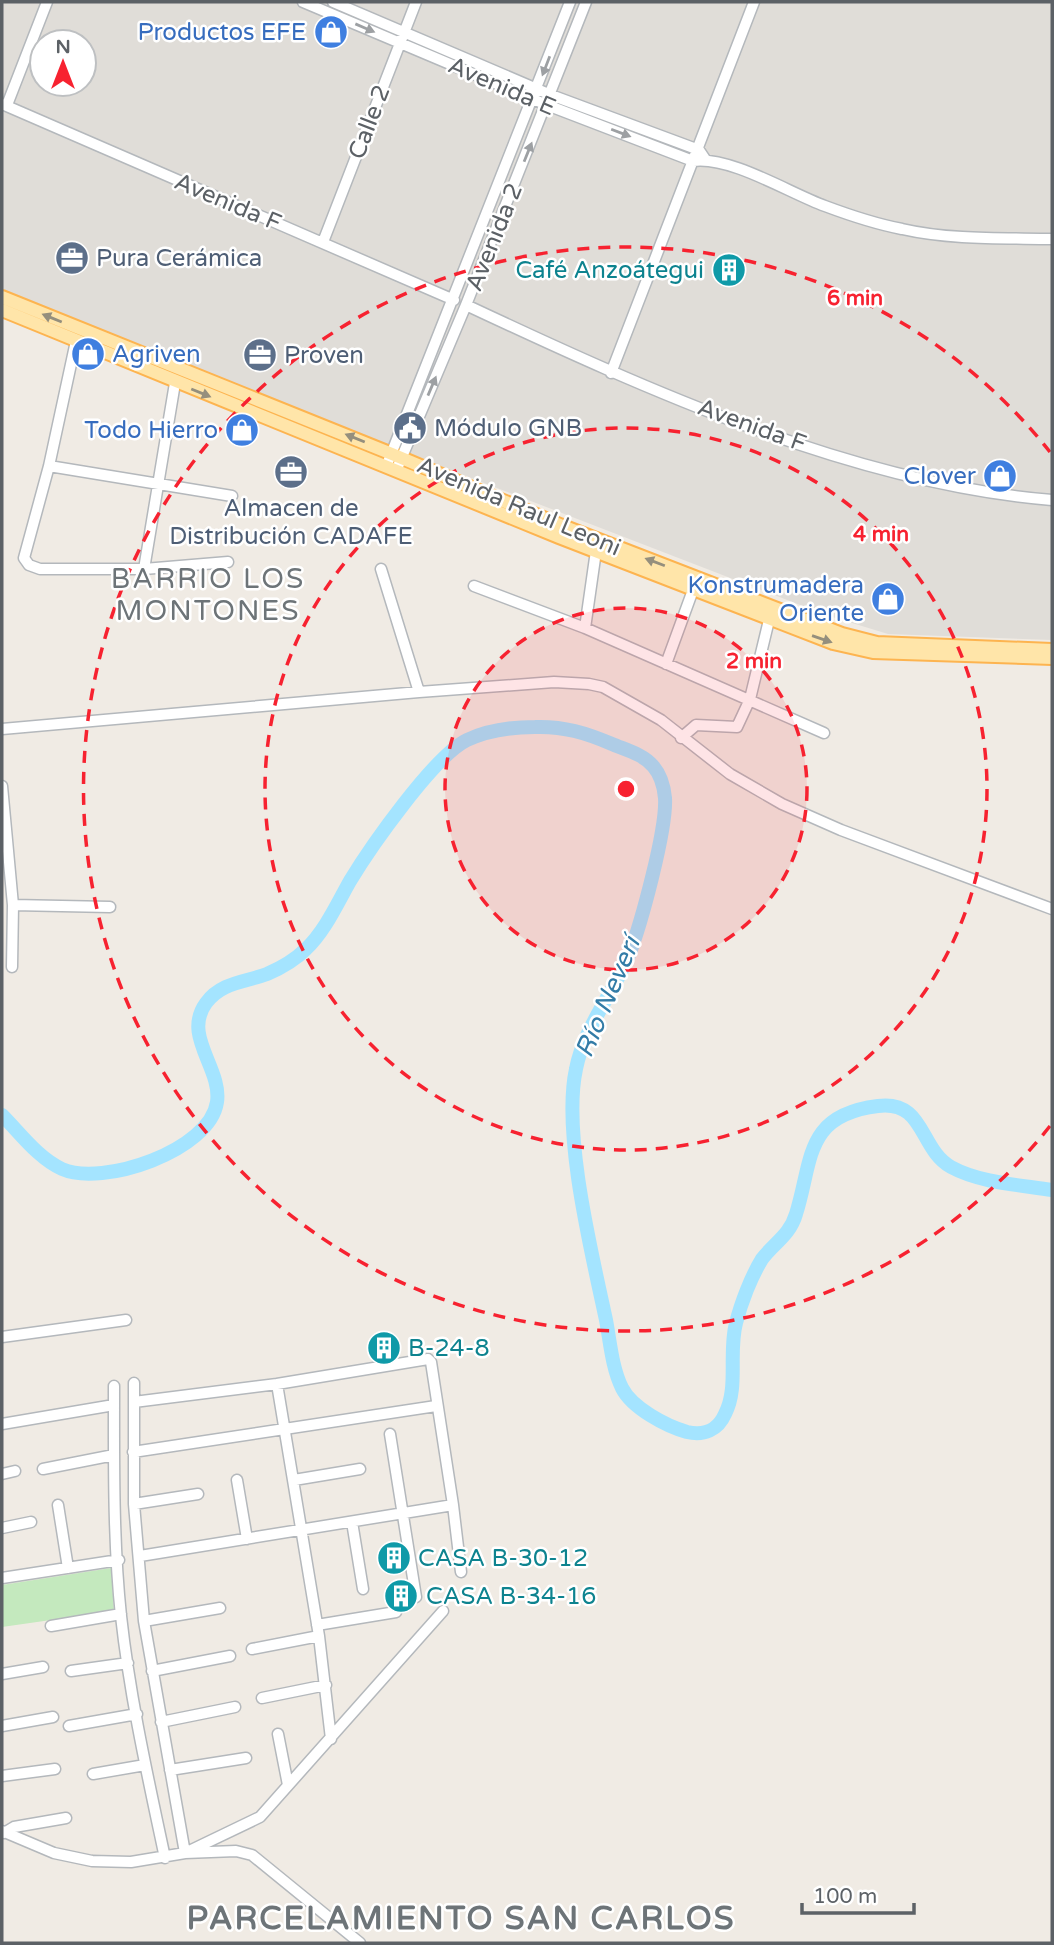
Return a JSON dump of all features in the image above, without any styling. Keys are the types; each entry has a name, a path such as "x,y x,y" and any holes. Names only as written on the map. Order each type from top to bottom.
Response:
{"main road":[{"name":"Avenida Raul Leoni","path":"2,298 397,456 560,525 842,634 877,643 1052,650"},
{"name":"Avenida Raul Leoni","path":"2,310 175,383 832,643 873,652 1052,659"}],"street":[{"path":"4,105 47,2"},
{"name":"Avenida E","path":"303,2 400,43 536,94 551,95 699,150"},
{"name":"Avenida E","path":"333,2 404,31 536,94 547,105 824,206 903,230 985,238 1052,239"},
{"name":"Calle 2","path":"323,242 416,2"},
{"name":"Avenida 2","path":"397,456 454,300 570,2"},
{"name":"Avenida 2","path":"391,469 466,305 586,2"},
{"path":"611,373 699,160 699,150 754,2"},
{"name":"Avenida F","path":"4,105 454,300"},
{"name":"Avenida F","path":"466,305 611,373 836,455 954,489 1052,500"},
{"path":"76,341 49,466 24,558 29,565 40,569 144,569 228,562"},
{"path":"144,569 175,383"},
{"path":"49,466 157,486 232,496"},
{"path":"585,628 596,551"},
{"path":"381,569 419,692"},
{"path":"474,586 585,628 824,733"},
{"path":"666,664 693,590"},
{"path":"681,738 696,725 737,727 750,699 769,620"},
{"path":"2,729 419,692 554,682 589,684 603,687 661,720 730,774 782,804 905,855 1052,909"},
{"path":"2,786 13,905 12,967"},
{"path":"13,905 110,907"},
{"path":"2,1337 126,1320"},
{"path":"134,1402 277,1384 428,1359 431,1362 461,1573"},
{"path":"134,1383 134,1504 144,1621 185,1853"},
{"path":"277,1384 303,1530 326,1685 331,1738"},
{"path":"114,1386 114,1455 121,1614 145,1765 165,1858"},
{"path":"2,1424 114,1405"},
{"path":"133,1452 436,1406"},
{"path":"390,1434 400,1514 415,1597"},
{"path":"43,1469 114,1455"},
{"path":"294,1480 360,1469"},
{"path":"2,1474 15,1471"},
{"path":"237,1480 247,1539"},
{"path":"134,1504 198,1494"},
{"path":"58,1505 68,1568"},
{"path":"140,1556 453,1505"},
{"path":"2,1528 31,1522"},
{"path":"352,1522 363,1589"},
{"path":"2,1578 119,1560"},
{"path":"144,1621 220,1608"},
{"path":"185,1853 260,1817 443,1611"},
{"path":"252,1649 396,1612"},
{"path":"51,1626 121,1614"},
{"path":"152,1671 230,1656"},
{"path":"71,1671 128,1664"},
{"path":"2,1674 43,1667"},
{"path":"262,1698 326,1685"},
{"path":"161,1722 234,1707"},
{"path":"69,1726 137,1714"},
{"path":"2,1726 53,1717"},
{"path":"278,1734 288,1785"},
{"path":"170,1770 246,1758"},
{"path":"93,1774 145,1765"},
{"path":"2,1776 55,1769"},
{"path":"3,1832 14,1827 66,1818"},
{"path":"3,1832 54,1853 92,1861 165,1858 185,1853 236,1850 252,1854 360,1943"}],"shaded area":[{"path":"2,2 1052,2 1052,640 888,634 826,615 150,354 2,289"}],"green space":[{"path":"111,1568 114,1611 2,1627 2,1585"}],"waterway":[{"name":"Río Neverí","path":"2,1115 30,1145 53,1164 80,1173 127,1169 152,1161 195,1136 210,1120 217,1102 214,1077 198,1028 200,1015 212,996 226,987 278,969 313,942 387,826 421,783 453,749 467,740 492,731 546,727 575,731 644,758 658,773 665,798 658,853 640,922 629,955 585,1039 576,1069 573,1095 573,1126 580,1194 616,1372 622,1388 633,1402 660,1421 687,1432 710,1430 722,1420 732,1393 734,1334 744,1299 762,1259 786,1233 793,1221 816,1143 824,1130 836,1119 854,1111 893,1106 905,1110 913,1118 933,1149 951,1167 988,1180 1052,1190"}],"place":[{"name":"Productos EFE","path":"331,32"},
{"name":"Pura Cerámica","path":"72,258"},
{"name":"Café Anzoátegui","path":"729,270"},
{"name":"Agriven","path":"88,354"},
{"name":"Proven","path":"260,355"},
{"name":"Módulo GNB","path":"410,428"},
{"name":"Todo Hierro","path":"242,430"},
{"name":"Almacen de Distribución CADAFE","path":"291,472"},
{"name":"Clover","path":"1000,476"},
{"name":"Konstrumadera Oriente","path":"888,599"},
{"name":"B-24-8","path":"384,1348"},
{"name":"CASA B-30-12","path":"394,1558"},
{"name":"CASA B-34-16","path":"401,1596"}],"district":[{"name":"BARRIO LOS MONTONES","path":"208,594"},
{"name":"PARCELAMIENTO SAN CARLOS","path":"461,1918"}]}
